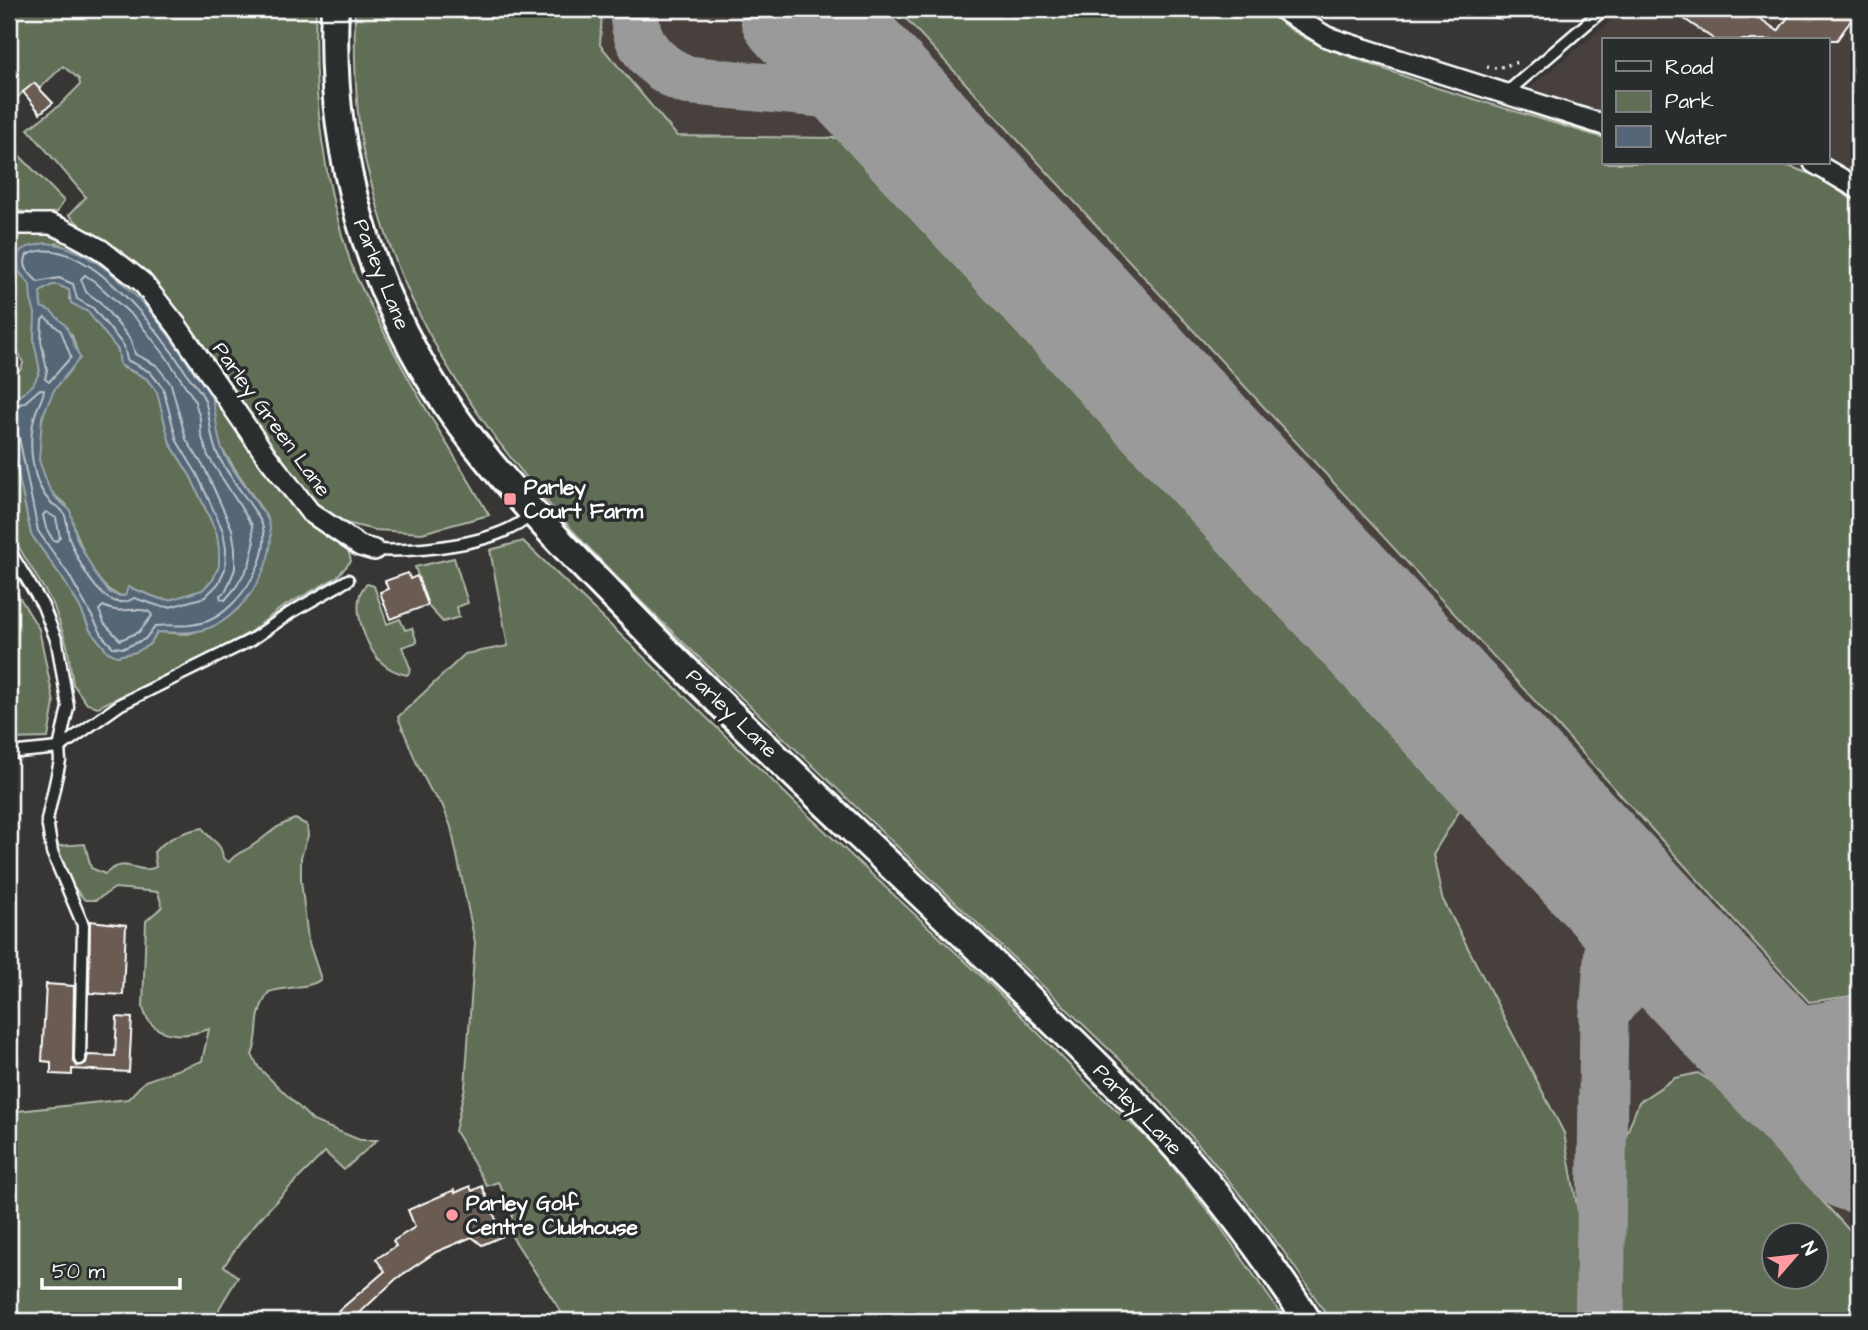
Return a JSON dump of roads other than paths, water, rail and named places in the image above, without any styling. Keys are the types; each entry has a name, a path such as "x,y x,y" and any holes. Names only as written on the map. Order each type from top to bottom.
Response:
{"main road":[{"name":"Parley Lane","path":"335,9 333,41 337,99 346,168 359,220 382,284 412,346 447,405 491,465 532,514 688,672 981,951 1148,1117 1196,1169 1234,1216 1308,1321"}],"street":[{"path":"1282,9 1327,37 1602,124"},
{"path":"1816,164 1859,189"},
{"name":"Parley Green Lane","path":"9,224 50,224 63,229 100,249 142,282 177,326 265,454 310,512 360,547 374,550"}],"lane":[{"path":"1504,94 1604,9"},
{"name":"Parley Green Lane","path":"374,550 432,548 482,538 513,529 532,514"},
{"path":"9,550 43,606 57,642 68,707 47,820 52,852 83,925 80,1059"},
{"path":"9,753 59,748 121,704 251,639 348,580"}],"water":[{"path":"45,243 68,248 90,258 111,273 149,311 209,393 222,449 267,518 271,535 265,566 249,596 226,619 214,626 192,632 157,632 150,644 136,652 117,656 108,652 90,630 63,579 31,534 14,454 9,404 33,385 40,371 34,341 35,313 30,285 19,271 18,257 21,250","holes":["52,285 69,290 71,303 88,312 118,350 120,365 146,378 157,392 170,443 191,477 217,534 219,566 213,580 202,590 170,600 128,587 125,596 109,592 97,577 77,540 70,510 49,488 39,460 42,417 54,390 80,358 66,326 51,311 41,307 40,292"]}],"place":[{"name":"Parley Court Farm","path":"510,499"},
{"name":"Parley Golf Centre Clubhouse","path":"452,1215"}]}
